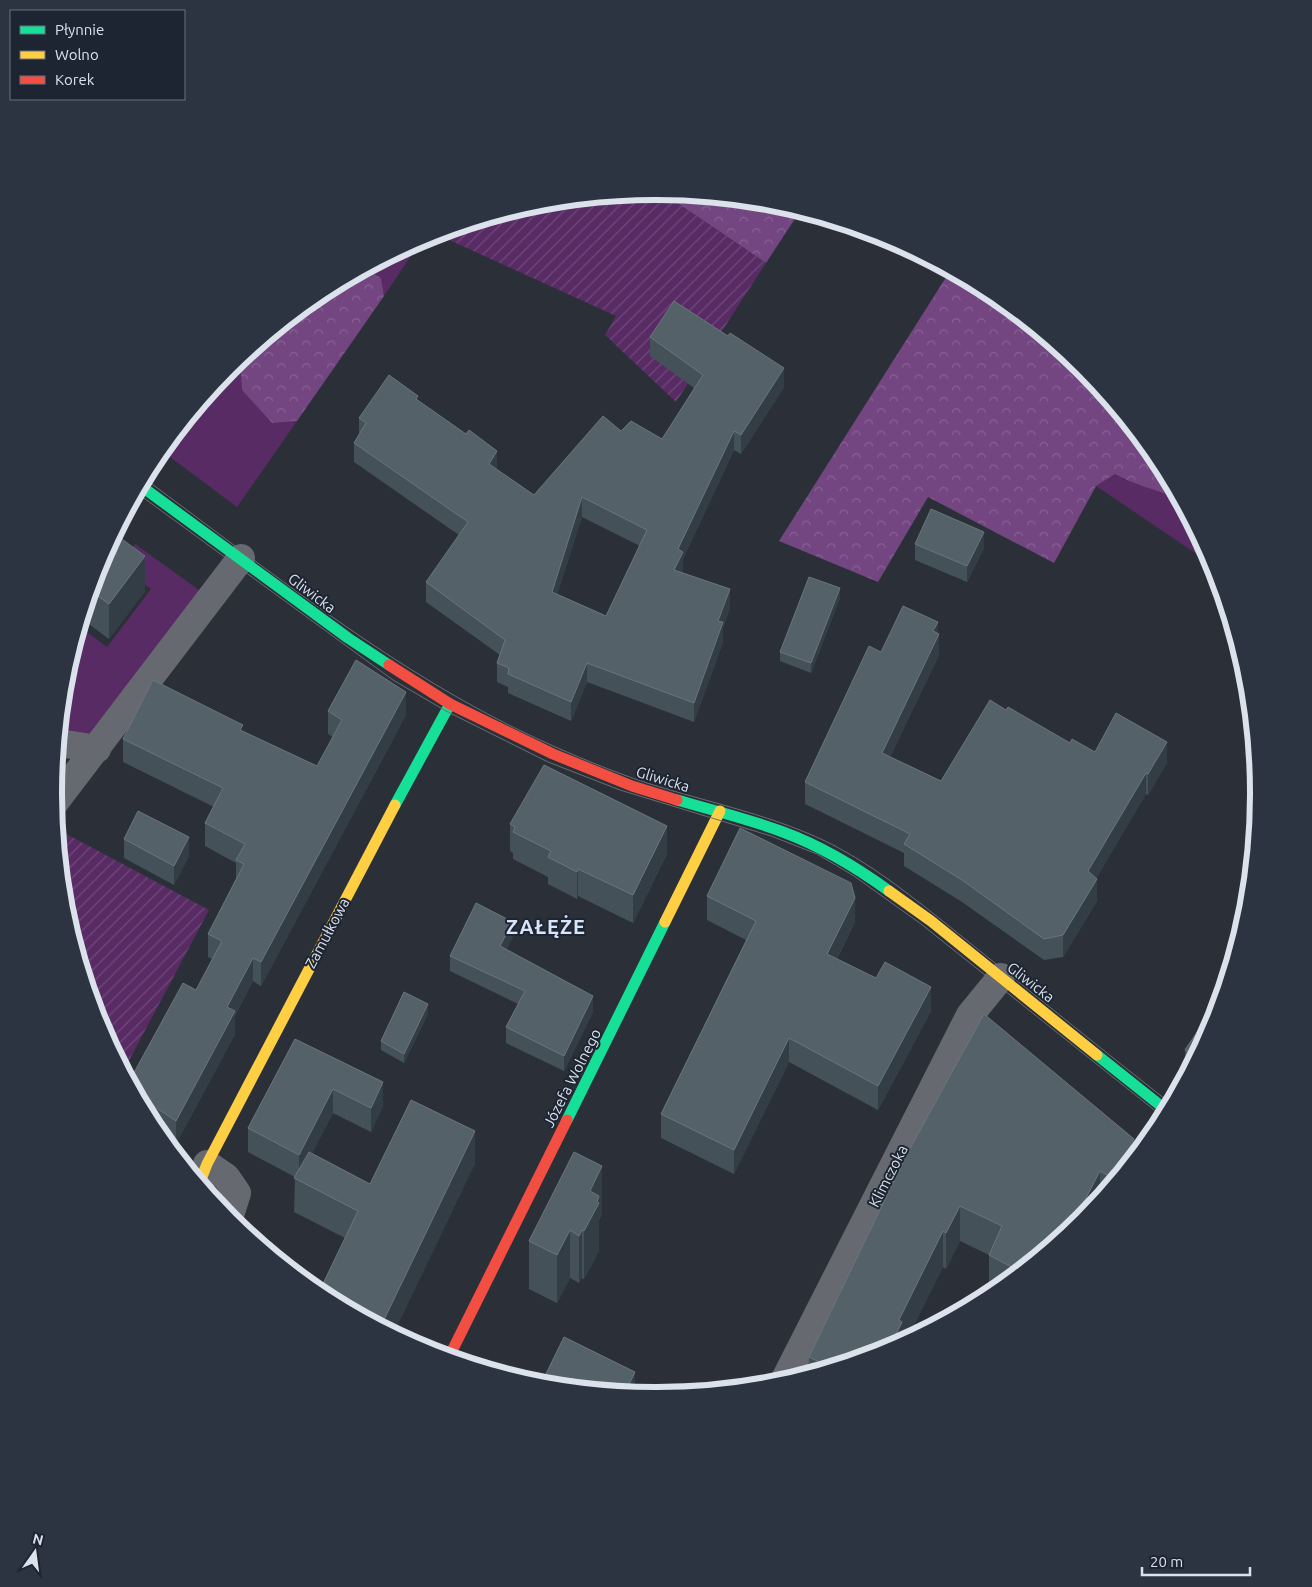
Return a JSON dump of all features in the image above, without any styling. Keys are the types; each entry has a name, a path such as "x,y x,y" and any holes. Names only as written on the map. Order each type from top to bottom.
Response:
{"street":[{"name":"Gliwicka","path":"146,490 348,638 450,704 579,765 632,786 720,811 783,832 824,850 863,872 931,921 1160,1105"},
{"path":"62,793 241,558"},
{"name":"Zamułkowa","path":"232,1209 237,1193 226,1177 204,1173 427,743 450,704"},
{"path":"65,744 96,749"},
{"name":"Józefa Wolnego","path":"452,1351 720,811"},
{"name":"Klimczoka","path":"789,1372 970,1015 1001,978"}],"shaded area":[{"path":"673,200 766,263 676,402 605,335 616,316 446,238 502,220 540,211 617,201"},
{"path":"414,252 384,296 381,278 372,273"},
{"path":"241,370 242,390 272,423 297,421 237,507 169,456 185,432 210,402"},
{"path":"1115,474 1125,480 1154,488 1169,495 1199,556 1096,486"},
{"path":"135,544 203,593 92,739 66,734 74,678 86,631 107,647 151,589 120,566"},
{"path":"64,833 209,910 128,1063 108,1021 83,947 74,909"}],"green space":[{"path":"673,200 733,205 796,217 766,263"},
{"path":"372,273 381,278 384,296 297,421 272,423 242,390 241,370 265,347 326,300 359,280"},
{"path":"947,276 986,300 1017,323 1076,374 1127,432 1169,495 1115,474 1096,486 1054,563 928,497 878,582 779,541"}],"building":[{"path":"674,301 728,336 730,333 784,368 741,435 734,431 678,549 683,552 674,570 730,589 718,621 723,622 694,703 587,663 571,702 508,674 509,668 497,663 505,640 426,582 468,522 354,443 366,423 359,418 389,375 418,396 416,399 466,434 469,430 497,451 489,464 534,495 603,416 621,431 631,421 662,439 703,375 650,337","holes":["582,497 647,530 606,616 552,592"]},
{"path":"931,509 984,532 967,566 915,544"},
{"path":"121,538 145,556 109,604 97,595"},
{"path":"809,577 840,588 811,663 780,652"},
{"path":"903,606 938,622 933,631 939,634 882,753 941,781 990,700 1006,710 1008,707 1070,743 1072,739 1095,752 1116,713 1167,742 1148,774 1146,773 1088,871 1097,879 1063,935 1044,939 962,880 904,844 910,834 805,782 869,646 881,652"},
{"path":"356,660 406,692 261,962 253,958 227,1007 235,1011 176,1121 151,1104 133,1074 183,983 196,990 222,941 208,934 244,864 236,860 245,844 205,823 223,788 123,739 153,680 243,725 240,730 317,766 342,720 328,711"},
{"path":"544,765 667,826 633,895 578,869 577,872 548,857 551,851 513,832 515,827 510,824"},
{"path":"138,811 189,837 174,866 124,839"},
{"path":"740,828 851,883 855,898 827,954 876,978 885,962 931,987 878,1086 789,1038 734,1150 661,1114 756,921 707,896"},
{"path":"476,903 513,922 500,946 593,996 564,1056 506,1027 525,991 450,956"},
{"path":"404,992 428,1004 404,1054 381,1041"},
{"path":"984,1014 1134,1139 1124,1158 1109,1176 1100,1171 1081,1207 1076,1213 1047,1240 1012,1267 989,1255 1002,1226 960,1206 946,1233 943,1231 899,1320 902,1322 895,1337 847,1356 822,1363 809,1357 907,1154"},
{"path":"1203,1024 1189,1054 1185,1050"},
{"path":"295,1039 383,1082 371,1108 333,1089 299,1155 248,1128"},
{"path":"411,1100 475,1131 384,1320 323,1284 358,1211 294,1178 309,1152 370,1184"},
{"path":"574,1152 602,1166 590,1191 599,1196 597,1202 599,1203 584,1231 582,1230 579,1236 570,1230 557,1255 529,1241"},
{"path":"564,1337 635,1372 628,1386 545,1377"}],"tram line":[{"path":"151,483 336,620 385,653 487,714 540,740 607,768 647,783 768,818 837,847 891,881 925,907 1165,1099"},
{"path":"142,497 393,680 446,711 548,762 620,790 771,836 817,854 854,876 921,924 1156,1112"}],"traffic: fast":[{"path":"146,490 348,638 389,665"},
{"path":"395,805 450,704"},
{"path":"677,800 757,823 811,844 838,858 889,891"},
{"path":"567,1120 665,922"},
{"path":"1097,1055 1160,1105"}],"traffic: slow":[{"path":"202,1176 395,805"},
{"path":"665,922 720,811"},
{"path":"889,891 931,921 1097,1055"}],"traffic: jam":[{"path":"389,665 450,704 553,754 632,786 677,800"},
{"path":"452,1351 567,1120"}],"district":[{"name":"ZAŁĘŻE","path":"546,926"}]}
